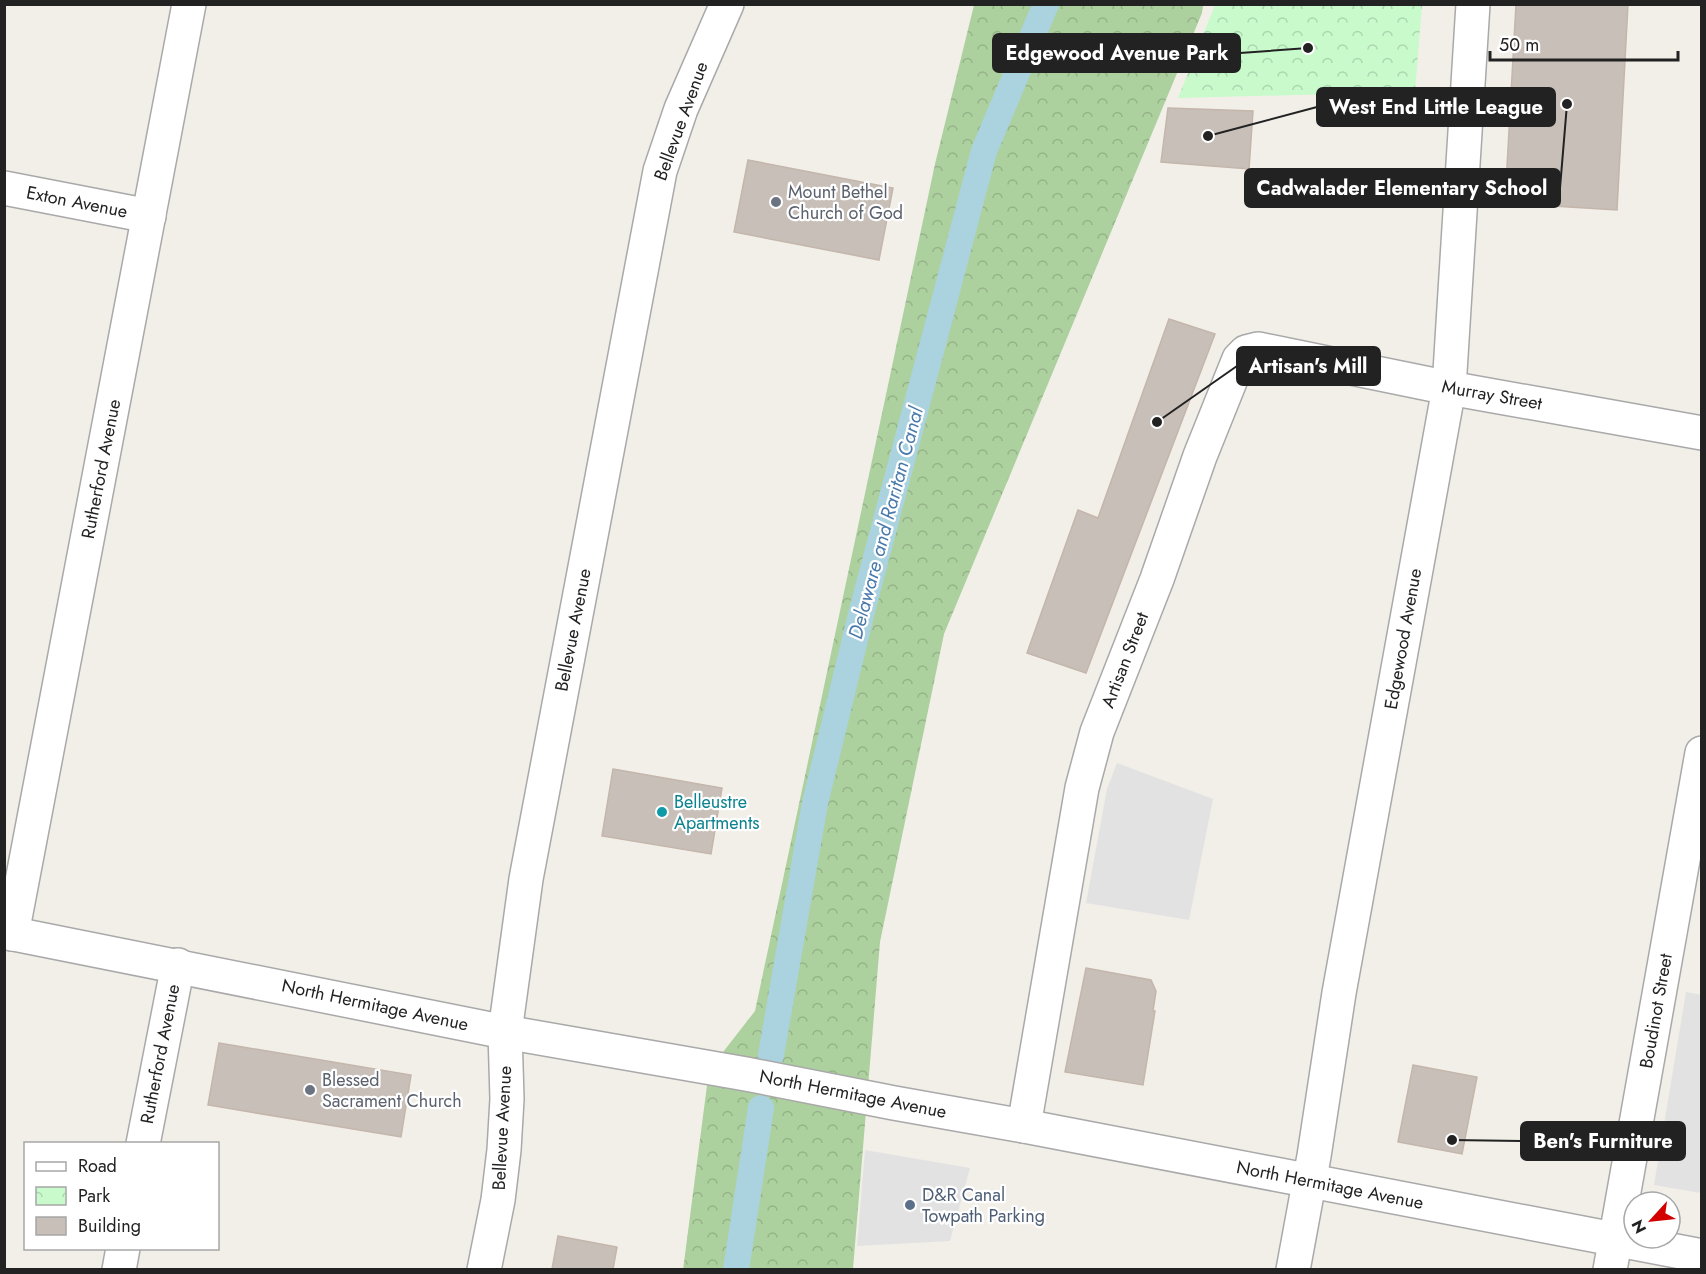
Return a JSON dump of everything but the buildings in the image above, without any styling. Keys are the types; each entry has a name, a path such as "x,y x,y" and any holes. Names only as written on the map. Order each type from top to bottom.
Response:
{"street":[{"name":"Rutherford Avenue","path":"8,933 189,4"},
{"name":"Bellevue Avenue","path":"484,1269 498,1200 504,1150 507,1099 505,1032 528,867 660,171 681,109 727,4"},
{"name":"Edgewood Avenue","path":"1293,1269 1310,1180 1343,973 1449,388 1473,4"},
{"name":"Exton Avenue","path":"4,188 149,216"},
{"name":"Artisan Street","path":"1024,1125 1082,788 1097,732 1157,579 1200,456 1239,359 1246,352 1258,349 1283,354"},
{"name":"Murray Street","path":"1283,354 1449,388 1701,433"},
{"name":"Boudinot Street","path":"1612,1255 1701,753"},
{"name":"North Hermitage Avenue","path":"8,933 178,965 505,1032 1024,1125 1310,1180 1612,1255 1701,1256"},
{"name":"Rutherford Avenue","path":"142,1142 178,965"},
{"path":"119,1269 123,1250"}],"green space":[{"path":"974,5 1203,5 1202,13 944,634 880,942 853,1269 683,1270 709,1070 755,1011 935,164"},
{"path":"1215,5 1422,5 1415,92 1178,98"}],"shaded area":[{"path":"1117,763 1213,799 1189,920 1086,903 1107,789"},
{"path":"1686,992 1701,995 1701,1193 1654,1185"},
{"name":"D&R Canal Towpath Parking","path":"865,1150 970,1168 950,1241 857,1246"}],"waterway":[{"name":"Delaware and Raritan Canal","path":"771,1055 815,803 863,607 984,151 1046,4"},
{"name":"Delaware and Raritan Canal","path":"736,1270 761,1108"}],"place":[{"name":"Edgewood Avenue Park","path":"1308,48"},
{"name":"Cadwalader Elementary School","path":"1567,104"},
{"name":"West End Little League","path":"1208,136"},
{"name":"Mount Bethel Church of God","path":"776,202"},
{"name":"Artisan's Mill","path":"1157,422"},
{"name":"Belleustre Apartments","path":"662,812"},
{"name":"Blessed Sacrament Church","path":"310,1090"},
{"name":"Ben's Furniture","path":"1452,1140"},
{"name":"D&R Canal Towpath Parking","path":"910,1205"}]}
